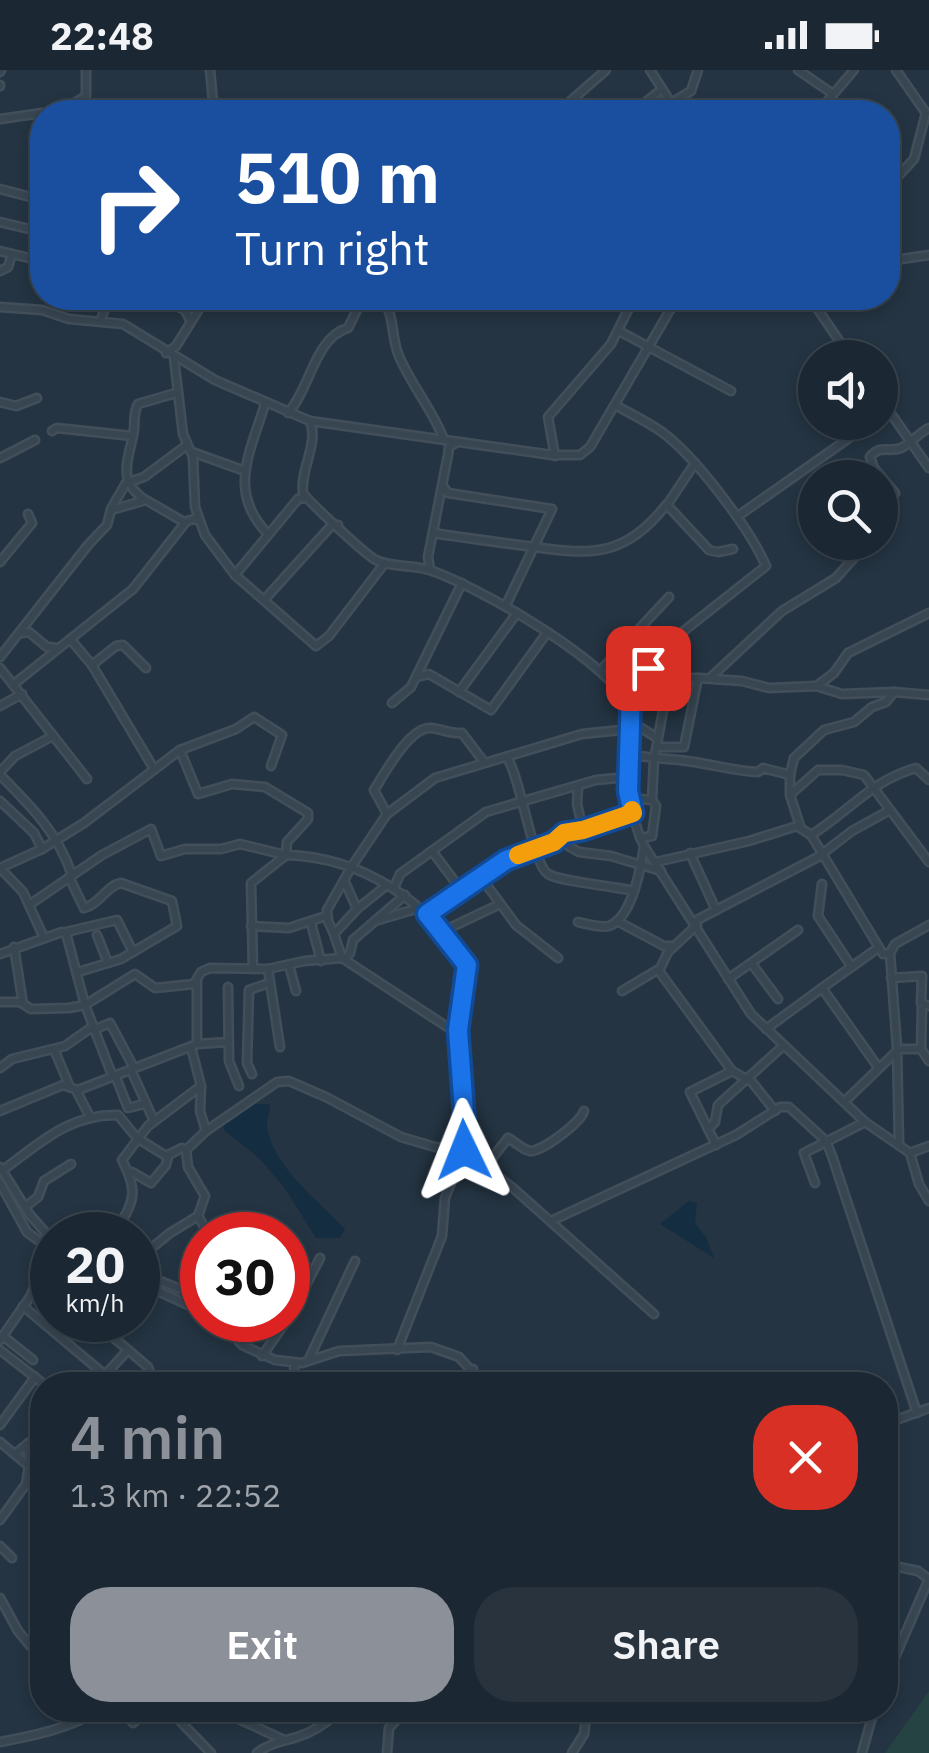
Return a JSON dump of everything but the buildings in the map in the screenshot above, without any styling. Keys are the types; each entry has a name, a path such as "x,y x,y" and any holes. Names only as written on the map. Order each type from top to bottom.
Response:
{"street":[{"path":"80,100 86,96 86,70"},
{"path":"210,70 213,100"},
{"path":"572,100 606,70"},
{"path":"650,70 669,100"},
{"path":"680,100 691,90 698,70"},
{"path":"798,70 833,94"},
{"path":"828,100 854,70"},
{"path":"896,70 928,116 914,159 900,174"},
{"path":"649,100 662,90"},
{"path":"0,119 30,115"},
{"path":"0,189 30,197"},
{"path":"0,222 30,229"},
{"path":"0,251 30,258"},
{"path":"0,271 8,267 12,254"},
{"path":"900,260 929,255"},
{"path":"0,307 30,309"},
{"path":"42,310 69,319 123,324 170,355 265,404 310,421 555,456 586,452 670,310"},
{"path":"102,320 105,310"},
{"path":"184,310 190,320"},
{"path":"197,310 170,355 190,448 199,521 212,546 235,575 293,629 318,646 385,564"},
{"path":"288,413 327,344 337,331 348,328 357,310"},
{"path":"390,310 401,361 446,442 443,486 427,567"},
{"path":"555,456 549,414 600,357 628,310"},
{"path":"818,310 839,340"},
{"path":"619,330 732,391"},
{"path":"176,393 137,405 124,468 128,483 145,500 186,522"},
{"path":"0,402 16,406 37,398"},
{"path":"265,404 245,472 246,502 268,534"},
{"path":"578,922 603,928 617,921 634,890 643,855 629,798 631,687 676,637 765,570 764,561 738,516 695,463 662,432 616,404"},
{"path":"310,421 314,433 302,486 306,498 369,556 385,564 427,567 506,605 600,670 632,710"},
{"path":"898,423 929,468"},
{"path":"871,460 875,451 899,449 929,428"},
{"path":"52,430 133,436"},
{"path":"0,458 35,440"},
{"path":"738,516 846,440"},
{"path":"190,448 245,472"},
{"path":"0,657 107,525 112,504 128,483 190,448"},
{"path":"434,534 584,553 616,547 648,526 695,463"},
{"path":"443,486 448,493 550,508 552,512 536,548 506,605"},
{"path":"235,575 298,499 306,498"},
{"path":"110,511 145,500"},
{"path":"667,504 709,550 733,549"},
{"path":"0,562 32,523 28,514"},
{"path":"14,684 133,589 186,522 199,521"},
{"path":"264,599 331,526 338,525"},
{"path":"709,679 782,611 836,578 852,560"},
{"path":"392,703 402,698 417,677 462,583"},
{"path":"600,670 669,597"},
{"path":"460,692 517,613"},
{"path":"816,686 834,673 848,654 929,614"},
{"path":"20,634 30,632 47,646 60,648"},
{"path":"417,677 428,674 493,710 546,634"},
{"path":"70,640 92,665 154,768"},
{"path":"92,665 123,645 146,668"},
{"path":"0,668 87,779"},
{"path":"607,678 698,678 769,688 816,686 846,694 894,692 929,696"},
{"path":"640,838 652,836 656,806 652,800 654,760 669,678"},
{"path":"252,926 289,928 326,916 352,866 387,814 435,778 582,734 631,726 657,742 684,747 698,678"},
{"path":"890,953 884,954 878,948 811,835 800,826 790,795 790,775 794,758 824,730 854,722 869,708 888,701 894,692"},
{"path":"0,706 22,694"},
{"path":"44,938 23,892 3,879 0,868 42,849 119,798 180,750 256,717 282,735 270,766"},
{"path":"387,814 374,790 406,739 418,731 432,728 462,733 484,762"},
{"path":"51,737 15,756 0,774 57,839 86,909 118,883 172,901 177,928 108,964 78,972"},
{"path":"180,750 198,794 232,784 265,787 308,813 308,819 287,842 286,855 252,883 253,969"},
{"path":"631,754 744,772 763,768 790,775"},
{"path":"506,756 524,800 534,850 548,874 634,890"},
{"path":"811,835 873,786 916,768 929,780"},
{"path":"790,795 822,769 864,775 929,862"},
{"path":"334,934 357,909 476,817 578,784 628,777"},
{"path":"578,784 576,794 583,830"},
{"path":"629,798 652,800"},
{"path":"0,801 34,833 42,849"},
{"path":"622,991 659,968 673,946 696,923 823,854 852,830 890,810"},
{"path":"427,914 506,860 558,840 564,833 633,813"},
{"path":"656,862 800,826"},
{"path":"29,905 150,829 161,856 185,849 221,849 240,844 286,855 334,860 391,885 427,914 467,965 459,1035 464,1150 446,1198 442,1236 397,1350"},
{"path":"558,840 580,852 630,860 643,855 656,862 751,1014 864,1122 910,1153 918,1184 929,1201"},
{"path":"432,851 462,890"},
{"path":"690,852 716,910"},
{"path":"643,855 662,871"},
{"path":"480,876 516,925 558,958"},
{"path":"344,880 357,909"},
{"path":"822,884 818,916 851,966"},
{"path":"206,1131 200,1111 201,1086 194,1045 197,982 202,972 210,968 268,969 344,958 350,953 352,940 405,895"},
{"path":"441,932 499,904"},
{"path":"374,921 420,908"},
{"path":"326,916 344,958 459,1035"},
{"path":"1,952 117,920 133,952"},
{"path":"617,921 664,946 673,946"},
{"path":"311,923 321,961"},
{"path":"899,1144 890,953 894,944 929,925"},
{"path":"728,979 798,930"},
{"path":"64,932 84,1005 128,1108 144,1104"},
{"path":"97,934 108,964"},
{"path":"14,947 24,1004"},
{"path":"766,1029 878,948"},
{"path":"752,964 778,999"},
{"path":"289,965 296,991"},
{"path":"659,968 676,998 732,1071 748,1080 775,1111"},
{"path":"268,969 280,1047"},
{"path":"0,1002 24,1004 31,1009 84,1005 134,975 155,988 197,982"},
{"path":"891,978 926,976 920,1048 929,1061"},
{"path":"252,1074 247,1063 249,990 269,984"},
{"path":"228,987 230,1069 239,1086"},
{"path":"822,988 878,1067"},
{"path":"0,1068 12,1059 65,1046 110,1022 154,1121"},
{"path":"0,1111 63,1085 73,1088 194,1045 228,1042"},
{"path":"708,1129 715,1122 718,1105 783,1046"},
{"path":"844,1102 897,1050 920,1048"},
{"path":"54,1049 90,1116"},
{"path":"716,1144 690,1092 732,1071"},
{"path":"186,1150 206,1131 285,1080 356,1111 390,1133 435,1147 464,1150 551,1221 654,1314"},
{"path":"186,1150 180,1149 168,1157 152,1183 130,1171 122,1160 154,1121 201,1086"},
{"path":"551,1221 789,1107 826,1141 918,1413"},
{"path":"486,1166 508,1138 535,1150 580,1122 584,1111"},
{"path":"30,1215 1,1168 68,1123 90,1116 118,1116 137,1138 168,1157"},
{"path":"815,1183 804,1154 864,1122"},
{"path":"910,1153 929,1146"},
{"path":"186,1150 188,1166 205,1196 199,1212"},
{"path":"24,1206 40,1194 44,1181 71,1164"},
{"path":"126,1212 132,1200 130,1171"},
{"path":"0,1184 30,1234"},
{"path":"310,1277 320,1258"},
{"path":"308,1363 354,1261"},
{"path":"30,1294 1,1338 33,1360"},
{"path":"23,1306 100,1372"},
{"path":"117,1342 152,1372"},
{"path":"240,1342 262,1356 294,1364 308,1363 339,1350 444,1349 475,1372"},
{"path":"262,1356 272,1342"},
{"path":"0,1350 30,1373"},
{"path":"107,1372 127,1350"},
{"path":"294,1364 294,1372"},
{"path":"470,1372 473,1369"},
{"path":"0,1425 30,1384"},
{"path":"898,1420 929,1408"},
{"path":"0,1442 30,1465"},
{"path":"15,1454 30,1442"},
{"path":"0,1520 23,1488 30,1465 27,1444"},
{"path":"0,1546 12,1558"},
{"path":"898,1568 928,1576 898,1649"},
{"path":"0,1598 30,1646"},
{"path":"0,1742 65,1728 76,1722"},
{"path":"181,1722 212,1753"},
{"path":"245,1722 283,1740"},
{"path":"257,1753 326,1722"},
{"path":"387,1753 389,1728 395,1722"},
{"path":"572,1753 584,1734 586,1722"},
{"path":"862,1753 871,1722"}],"green space":[{"path":"929,1691 929,1753 885,1753"}],"water":[{"path":"254,1104 269,1104 267,1127 278,1155 298,1182 345,1229 340,1238 316,1238 310,1228 310,1212 300,1212 259,1158 223,1126"},
{"path":"689,1201 697,1203 695,1223 714,1258 660,1224"}],"slow traffic":[{"path":"518,855 554,842 564,833 608,822 633,813 632,810"}],"route":[{"path":"464,1150 458,1030 467,965 427,914 506,860 554,842 564,833 633,813 628,791 631,687 648,668"}]}
